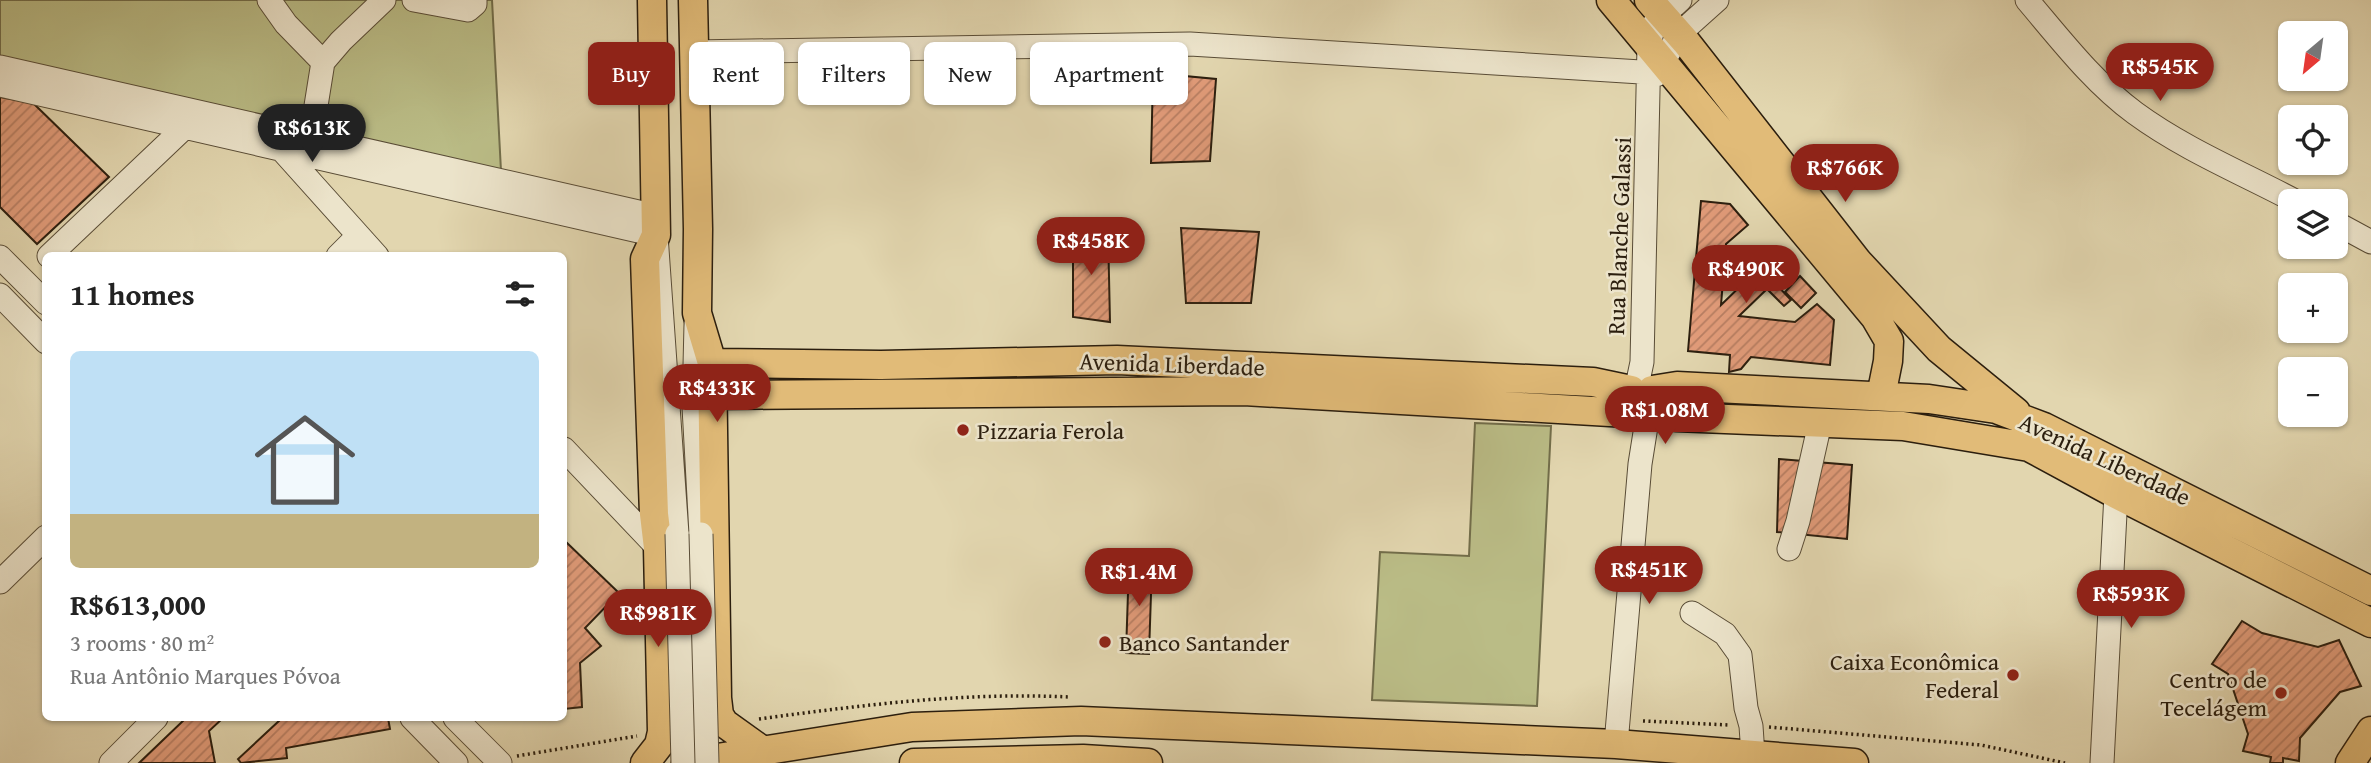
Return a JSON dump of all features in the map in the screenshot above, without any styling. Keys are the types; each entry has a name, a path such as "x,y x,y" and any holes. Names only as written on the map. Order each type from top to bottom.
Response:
{"main road":[{"path":"645,763 656,751 662,732 660,658 667,541 654,514 645,259 656,225 652,0"},
{"path":"693,0 694,42"},
{"path":"1611,0 1654,68 1875,317 1889,341 1881,396"},
{"path":"1667,12 1858,262 1939,349 2029,422"},
{"path":"695,105 697,313 712,363 719,715 724,723 763,751"},
{"name":"Avenida Liberdade","path":"712,363 881,366 1117,360 1593,382 1642,398 1676,417 1903,426 2029,447 2116,495 2371,623"},
{"path":"1053,362 1054,392"},
{"name":"Avenida Liberdade","path":"713,395 1244,391 1642,398 1677,386 1929,398 1996,410 2044,427 2371,590"},
{"path":"660,658 666,671 674,679 687,685 699,680 716,660"},
{"path":"684,763 912,727 1081,721 1616,744 1854,763"},
{"path":"2350,763 2371,731"},
{"path":"914,763 1147,763"}],"street":[{"path":"269,0 286,24 323,62"},
{"path":"281,149 289,145 302,145 311,138 323,62 384,0"},
{"path":"414,0 468,10 475,4 475,0"},
{"path":"784,51 1190,44 1654,68 1667,12 1717,0"},
{"path":"2027,0 2084,68 2134,113 2190,147 2278,192"},
{"path":"0,67 311,138 656,225"},
{"name":"Rua Blanche Galassi","path":"1616,744 1640,464 1654,68"},
{"path":"0,85 281,149 656,225"},
{"path":"53,252 185,127"},
{"path":"281,149 373,252"},
{"path":"2348,230 2371,242"},
{"path":"342,252 358,236"},
{"path":"0,257 42,299"},
{"path":"42,263 1,299 42,338"},
{"path":"697,313 694,407 701,534 707,763"},
{"path":"1789,549 1820,423"},
{"path":"567,452 667,541 684,763"},
{"path":"2102,763 2116,495 2123,466"},
{"path":"0,582 42,541"},
{"path":"1692,613 1725,634 1740,655 1753,755"},
{"path":"111,763 153,721"},
{"path":"415,721 456,763"},
{"path":"458,721 500,763"}],"green space":[{"path":"0,0 492,0 501,171 0,57"},
{"path":"1475,423 1551,426 1537,706 1372,700 1380,552 1469,556"}],"building":[{"path":"1188,76 1216,79 1210,161 1151,163 1152,105 1188,105"},
{"path":"0,97 33,103 109,177 37,244 0,207"},
{"path":"1701,201 1730,204 1748,225 1726,244 1721,305 1753,274 1740,261 1747,254 1791,300 1784,306 1767,289 1739,316 1795,322 1817,304 1834,320 1830,365 1751,357 1741,369 1729,372 1730,355 1688,351"},
{"path":"1181,228 1259,232 1251,303 1186,303"},
{"path":"1108,231 1110,322 1073,317 1073,236"},
{"path":"1800,276 1816,293 1801,308 1785,292"},
{"path":"1779,459 1852,465 1847,539 1777,532"},
{"path":"567,543 619,593 585,628 601,646 580,663 582,707 567,709"},
{"path":"1129,563 1152,564 1149,654 1126,653"},
{"path":"2242,621 2262,633 2318,647 2339,640 2361,686 2340,692 2300,738 2299,761 2283,758 2283,763 2270,763 2271,757 2243,751 2248,734 2228,674 2212,664"},
{"path":"183,721 220,721 209,731 215,763 139,763"},
{"path":"279,721 389,721 390,729 286,748 287,758 241,763 238,759"}],"place":[{"name":"Pizzaria Ferola","path":"963,430"},
{"name":"Banco Santander","path":"1105,642"},
{"name":"Caixa Econômica Federal","path":"2013,675"},
{"name":"Centro de Tecelágem","path":"2281,693"}]}
